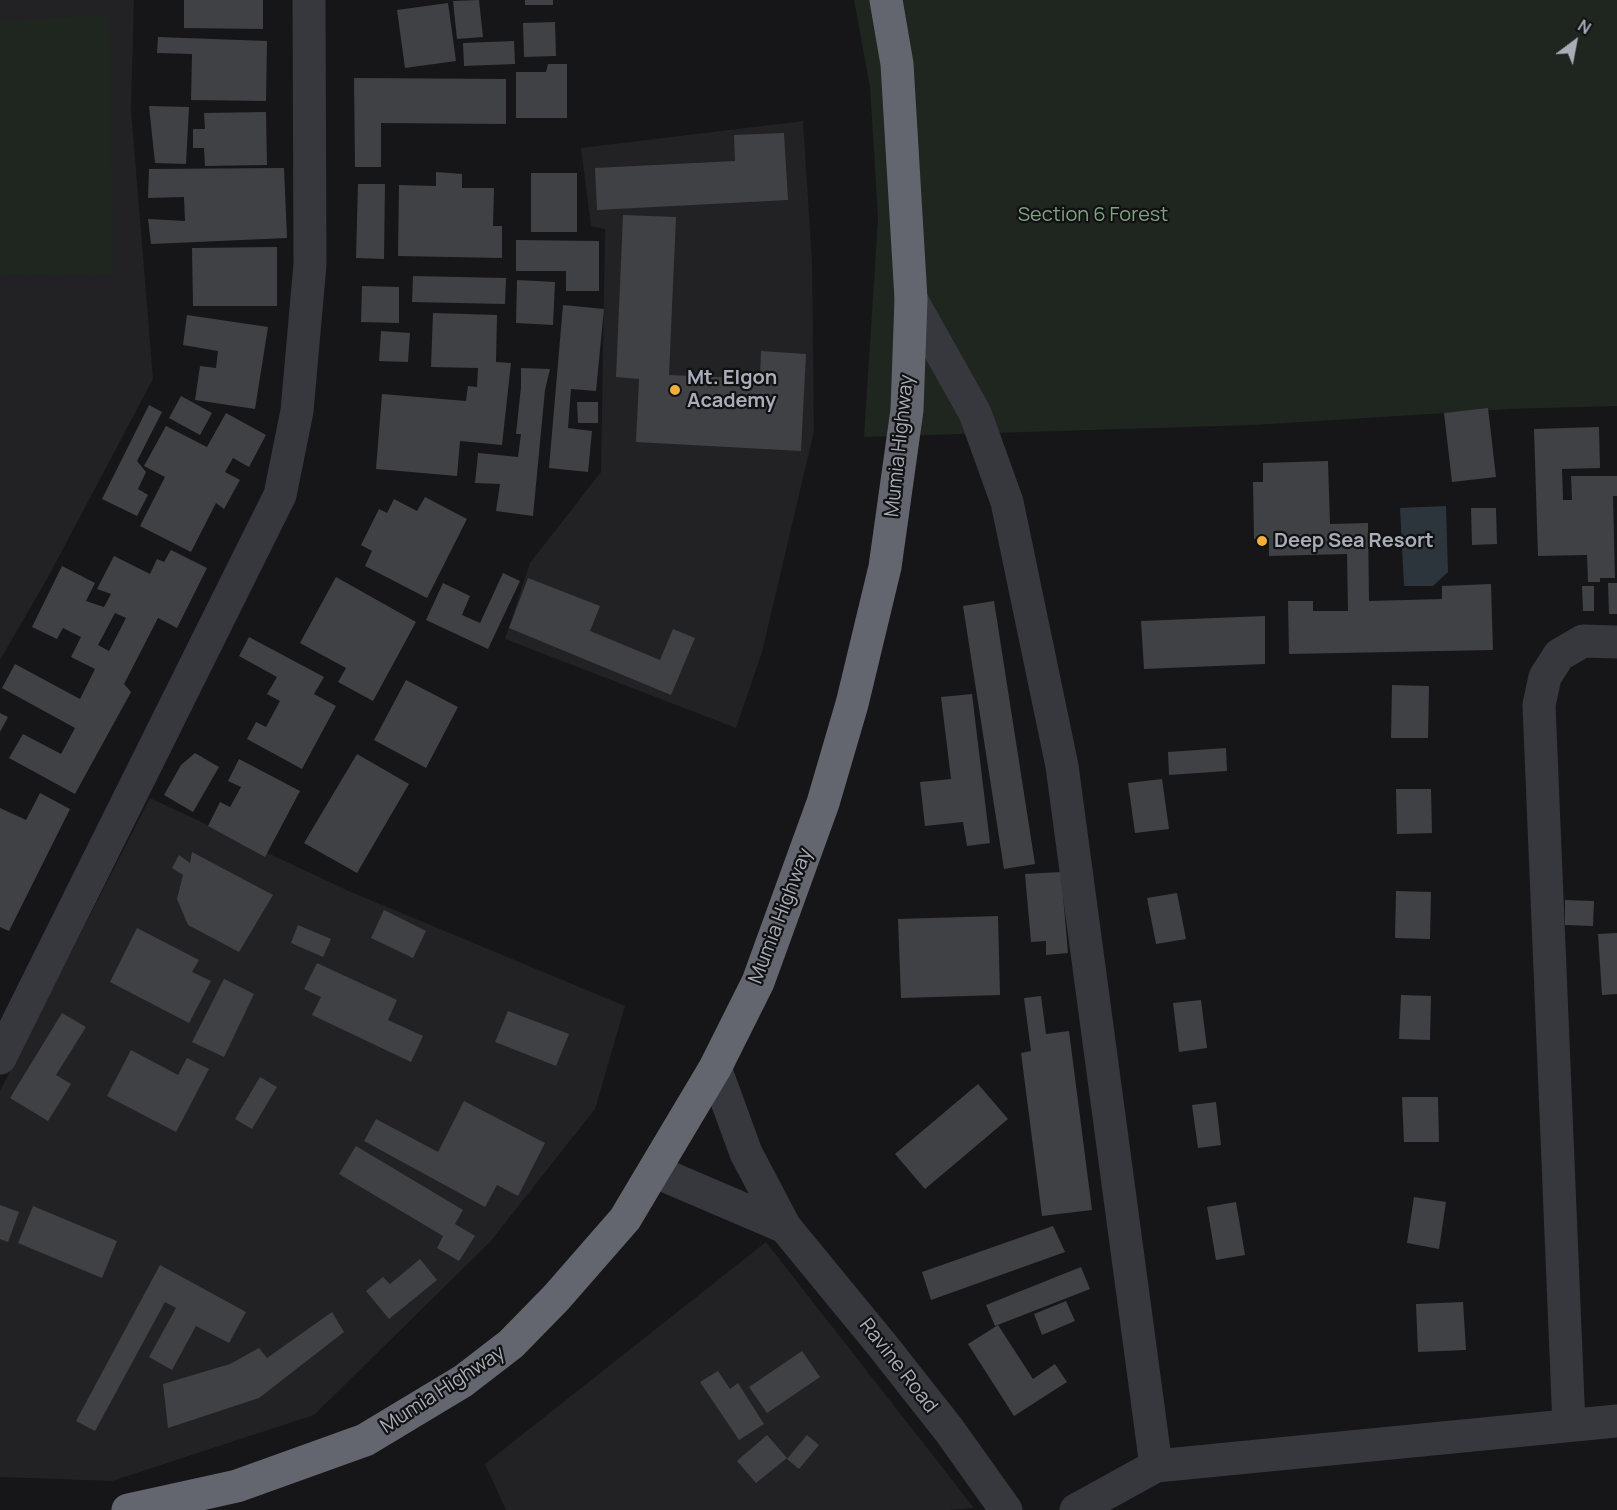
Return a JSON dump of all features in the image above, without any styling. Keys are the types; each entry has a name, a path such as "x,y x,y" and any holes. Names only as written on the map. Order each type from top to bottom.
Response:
{"highway":[{"name":"Mumia Highway","path":"128,1510 237,1485 365,1440 463,1381 511,1344 556,1298 625,1219 715,1068 758,982 824,803 852,704 885,567 907,410 911,299 897,64 886,0"}],"street":[{"path":"0,1058 280,495 297,411 310,264 309,0"},
{"path":"911,299 975,413 1007,502 1048,697 1062,766 1156,1466"},
{"path":"1569,1425 1539,705 1545,677 1559,655 1583,641 1617,642"},
{"name":"Ravine Road","path":"715,1068 746,1153 785,1227 889,1353 949,1430 1006,1510"},
{"name":"Ravine Road","path":"654,1171 785,1227"},
{"path":"1076,1510 1156,1466 1617,1421"}],"shaded area":[{"path":"0,0 134,0 131,109 153,379 47,579 0,660"},
{"path":"803,121 812,262 814,431 762,652 736,728 505,639 530,563 601,472 605,229 591,226 581,148"},
{"path":"1446,506 1448,572 1433,586 1404,586 1400,508"},
{"path":"150,798 351,892 625,1006 595,1109 490,1242 314,1415 112,1481 0,1477 0,1091"},
{"path":"766,1242 974,1508 948,1510 506,1510 485,1464"}],"green space":[{"name":"Section 6 Forest","path":"854,0 1617,0 1617,406 1510,409 1254,425 864,437 878,218 870,87"},
{"path":"109,15 114,274 0,275 0,20"}],"building":[{"path":"184,0 263,0 263,29 184,28"},
{"path":"479,0 483,37 457,39 453,1"},
{"path":"525,0 553,0 553,5 525,5"},
{"path":"448,3 456,61 405,68 397,10"},
{"path":"555,22 556,56 524,57 523,23"},
{"path":"158,37 267,41 266,101 191,100 192,54 157,53"},
{"path":"514,41 515,64 464,66 463,43"},
{"path":"548,64 567,64 567,118 516,118 516,72 546,72"},
{"path":"354,78 506,79 506,124 381,123 381,167 355,167"},
{"path":"149,106 189,107 186,164 155,163"},
{"path":"266,112 267,165 205,166 204,148 193,148 193,129 205,129 204,113"},
{"path":"784,133 788,200 597,210 595,168 735,161 734,135"},
{"path":"284,168 287,238 151,244 148,219 185,221 184,197 148,198 149,169"},
{"path":"436,172 462,174 462,188 494,188 493,226 502,226 502,258 398,256 399,185 436,186"},
{"path":"531,173 577,173 577,232 531,232"},
{"path":"358,184 385,184 384,259 356,258"},
{"path":"623,215 676,217 669,375 760,379 761,351 806,354 801,451 636,442 639,379 616,377"},
{"path":"516,240 599,241 599,291 566,291 566,271 516,271"},
{"path":"277,247 277,306 193,306 192,248"},
{"path":"413,276 506,278 505,304 412,302"},
{"path":"517,280 555,282 553,325 516,323"},
{"path":"362,286 399,287 399,323 361,322"},
{"path":"563,305 604,309 596,391 571,389 568,428 592,431 588,472 549,468"},
{"path":"433,313 497,315 496,362 511,363 502,445 460,441 457,476 376,469 382,394 466,401 468,386 477,387 478,368 431,367"},
{"path":"187,315 268,327 255,409 195,400 200,366 216,368 218,351 183,345"},
{"path":"381,331 410,333 408,362 379,361"},
{"path":"521,368 550,369 545,390 533,516 496,511 500,484 475,483 478,453 518,457 521,434 516,434"},
{"path":"181,396 212,413 200,435 169,418"},
{"path":"577,402 598,402 598,423 578,423"},
{"path":"149,405 162,412 137,461 146,472 138,489 148,495 137,516 102,499"},
{"path":"1488,408 1496,477 1452,482 1444,413"},
{"path":"226,413 266,435 249,467 233,458 225,472 240,480 224,509 216,503 191,552 140,526 165,477 144,466 166,426 207,447"},
{"path":"1599,427 1600,468 1562,469 1563,500 1572,500 1571,476 1617,476 1617,496 1613,496 1615,578 1600,578 1600,582 1588,582 1587,555 1538,556 1534,429"},
{"path":"1328,461 1330,524 1368,523 1369,601 1442,599 1442,586 1491,584 1493,650 1289,654 1288,601 1313,601 1313,611 1348,611 1347,554 1269,556 1269,538 1254,539 1253,482 1263,482 1263,463"},
{"path":"425,497 467,519 427,598 365,566 372,551 361,545 379,509 387,513 394,499 417,511"},
{"path":"1471,508 1496,508 1497,544 1472,545"},
{"path":"171,550 207,568 177,628 158,618 124,684 131,692 75,794 9,758 23,734 61,754 75,728 2,688 15,664 80,699 95,669 71,657 81,637 63,628 57,639 32,627 62,566 95,583 86,601 104,607 111,594 97,589 114,556 150,574 157,559 164,562","holes":["115,613 126,618 109,651 98,645"]},
{"path":"503,573 520,581 488,649 426,620 443,583 470,596 462,615 480,623"},
{"path":"336,577 416,622 373,701 338,682 346,668 300,643"},
{"path":"528,578 600,606 590,631 660,660 673,629 695,638 671,695 509,628"},
{"path":"1608,583 1617,583 1617,614 1609,614"},
{"path":"1582,586 1594,586 1594,611 1583,611"},
{"path":"994,601 1035,864 1004,869 963,606"},
{"path":"1265,616 1265,664 1144,669 1141,621"},
{"path":"249,637 324,677 314,694 336,706 302,769 247,739 256,722 266,727 280,701 267,694 277,677 239,656"},
{"path":"406,680 458,707 426,768 374,740"},
{"path":"1392,685 1429,686 1428,738 1391,738"},
{"path":"972,694 990,843 967,846 963,822 925,826 920,782 951,779 941,697"},
{"path":"0,713 8,717 0,732"},
{"path":"1226,748 1227,771 1169,775 1168,752"},
{"path":"195,753 219,767 193,812 164,795 181,765"},
{"path":"357,754 409,784 357,873 304,843"},
{"path":"239,759 300,791 265,857 208,826 220,802 230,807 241,787 228,781"},
{"path":"1162,779 1169,829 1135,833 1128,783"},
{"path":"1396,789 1431,789 1432,833 1397,834"},
{"path":"40,793 70,809 9,931 0,927 0,808 26,820"},
{"path":"192,852 273,895 239,952 188,925 177,899 183,875 172,868 179,855 190,863"},
{"path":"1061,872 1068,953 1046,955 1046,941 1031,942 1025,874"},
{"path":"1396,891 1431,892 1430,939 1395,938"},
{"path":"1177,893 1186,939 1156,944 1147,898"},
{"path":"1565,900 1594,901 1593,926 1565,925"},
{"path":"384,910 426,931 413,958 371,938"},
{"path":"998,916 1000,995 901,998 898,919"},
{"path":"298,925 331,939 323,957 291,943"},
{"path":"137,928 199,960 192,972 211,981 189,1023 110,982"},
{"path":"1617,933 1617,994 1602,995 1598,934"},
{"path":"317,963 397,1000 388,1020 423,1036 411,1062 312,1015 321,997 304,989"},
{"path":"224,979 254,994 224,1057 192,1042"},
{"path":"1401,995 1431,996 1430,1040 1399,1039"},
{"path":"1041,996 1046,1034 1069,1031 1092,1210 1042,1216 1021,1053 1031,1051 1024,998"},
{"path":"1201,1000 1207,1048 1179,1052 1173,1003"},
{"path":"508,1011 569,1034 556,1066 495,1042"},
{"path":"62,1013 86,1027 56,1075 71,1084 48,1121 10,1098"},
{"path":"131,1050 178,1075 187,1058 209,1069 176,1132 107,1096"},
{"path":"260,1077 277,1087 252,1129 235,1119"},
{"path":"978,1084 1008,1119 925,1189 895,1154"},
{"path":"1402,1097 1438,1097 1439,1142 1404,1142"},
{"path":"464,1101 545,1143 518,1196 497,1185 485,1207 364,1141 376,1119 438,1152"},
{"path":"1216,1102 1221,1145 1198,1148 1192,1105"},
{"path":"356,1146 463,1210 455,1224 475,1236 459,1261 437,1248 443,1236 339,1174"},
{"path":"1414,1197 1446,1202 1439,1249 1407,1243"},
{"path":"1236,1202 1245,1255 1216,1260 1207,1207"},
{"path":"0,1205 19,1212 8,1242 0,1239"},
{"path":"33,1206 117,1241 102,1278 18,1243"},
{"path":"1053,1226 1065,1252 931,1300 922,1272"},
{"path":"420,1259 437,1280 389,1319 366,1291 383,1277 390,1284"},
{"path":"160,1265 246,1312 229,1343 196,1326 172,1370 149,1357 176,1308 165,1302 95,1431 76,1421"},
{"path":"1081,1267 1090,1289 995,1326 986,1305"},
{"path":"1066,1301 1075,1321 1042,1335 1034,1314"},
{"path":"1463,1302 1466,1350 1418,1352 1416,1304"},
{"path":"332,1312 344,1332 259,1398 168,1428 163,1384 230,1364 259,1348 267,1358"},
{"path":"998,1325 1033,1379 1055,1364 1067,1382 1014,1416 968,1344"},
{"path":"802,1351 820,1377 767,1413 749,1387"},
{"path":"718,1371 730,1389 738,1383 764,1424 739,1440 700,1382"},
{"path":"767,1435 787,1458 756,1483 737,1461"},
{"path":"807,1435 819,1445 799,1469 787,1459"}],"place":[{"name":"Mt. Elgon Academy","path":"675,390"},
{"name":"Deep Sea Resort","path":"1262,541"}]}
